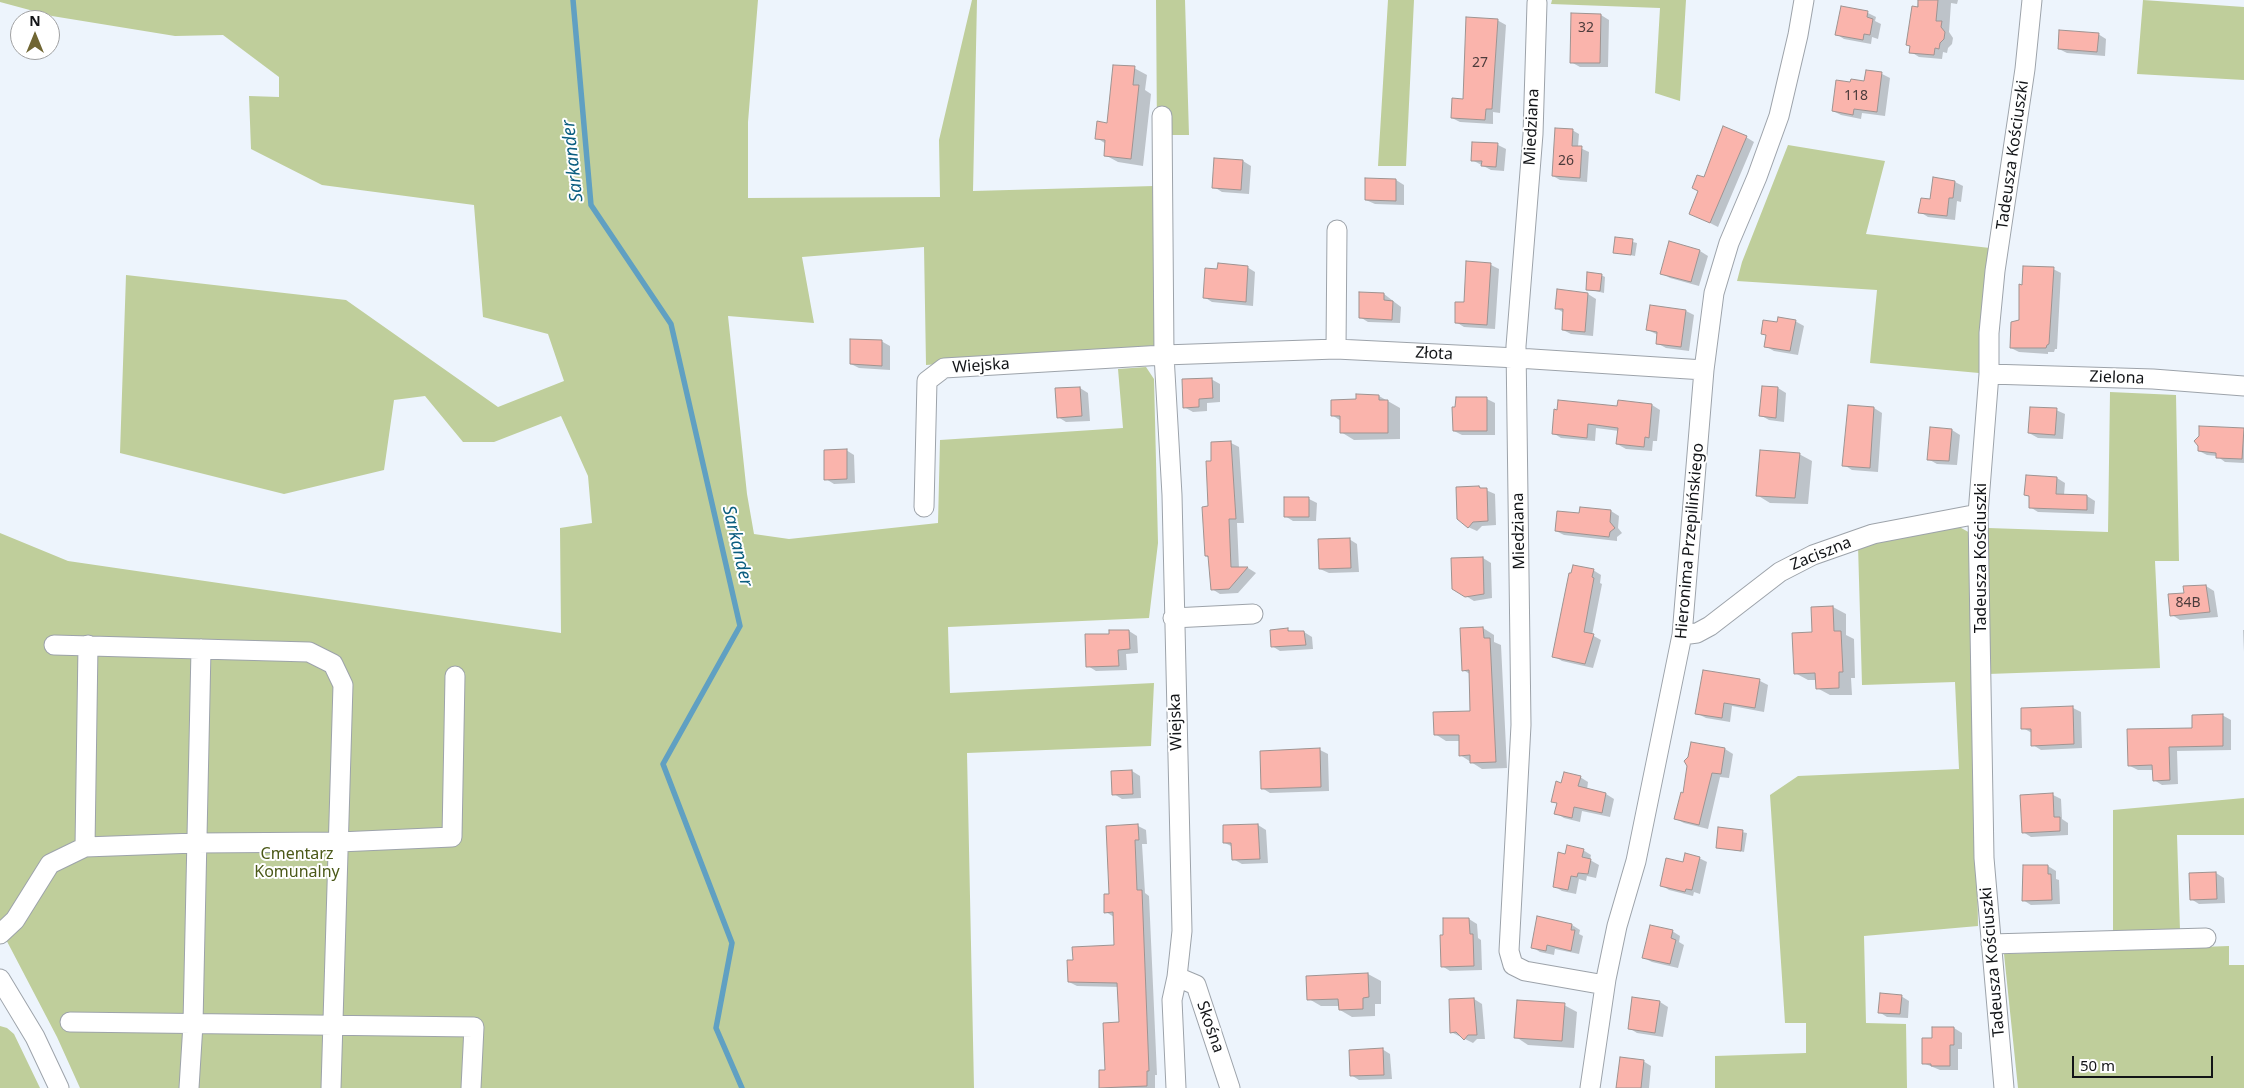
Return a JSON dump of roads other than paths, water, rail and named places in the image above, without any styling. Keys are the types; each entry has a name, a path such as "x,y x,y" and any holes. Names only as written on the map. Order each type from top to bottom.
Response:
{"street":[{"name":"Hieronima Przepilińskiego","path":"1590,1088 1605,984 1616,926 1636,861 1682,635 1704,370 1710,320 1719,277 1729,244 1757,177 1779,116 1798,35 1804,0"},
{"name":"Tadeusza Kościuszki","path":"2004,1088 1984,858 1978,514 1989,374 1989,333 1995,270 2025,69 2032,0"},
{"name":"Miedziana","path":"1537,4 1533,134 1516,346 1521,725 1509,951 1513,965 1525,971 1605,984"},
{"name":"Wiejska","path":"1162,116 1164,354 1172,495 1173,618 1182,931 1177,977 1172,1000 1176,1088"},
{"path":"1336,349 1337,230"},
{"name":"Złota","path":"1164,354 1336,349 1704,370"},
{"name":"Wiejska","path":"924,507 927,381 944,368 1164,354"},
{"name":"Zielona","path":"1989,374 2153,379 2244,386"},
{"name":"Zaciszna","path":"1682,635 1697,633 1710,626 1780,572 1813,555 1874,534 1978,514"},
{"path":"1173,618 1253,614"},
{"path":"54,644 309,652 334,664 343,685 331,1088"},
{"path":"85,847 88,646"},
{"path":"189,1088 193,1024 201,649"},
{"path":"0,934 15,920 50,864 85,847 196,843 339,842 452,837 454,676"},
{"path":"1991,944 2206,938"},
{"name":"Skośna","path":"1177,977 1196,985 1230,1088"},
{"path":"0,979 6,1000 35,1037 59,1088"},
{"path":"70,1022 474,1027 471,1088"}],"waterway":[{"name":"Sarkander","path":"573,0 591,205 671,324 740,626 663,764 732,943 716,1028 742,1088"}],"park label":[{"name":"Cmentarz Komunalny","path":"297,863"}]}
